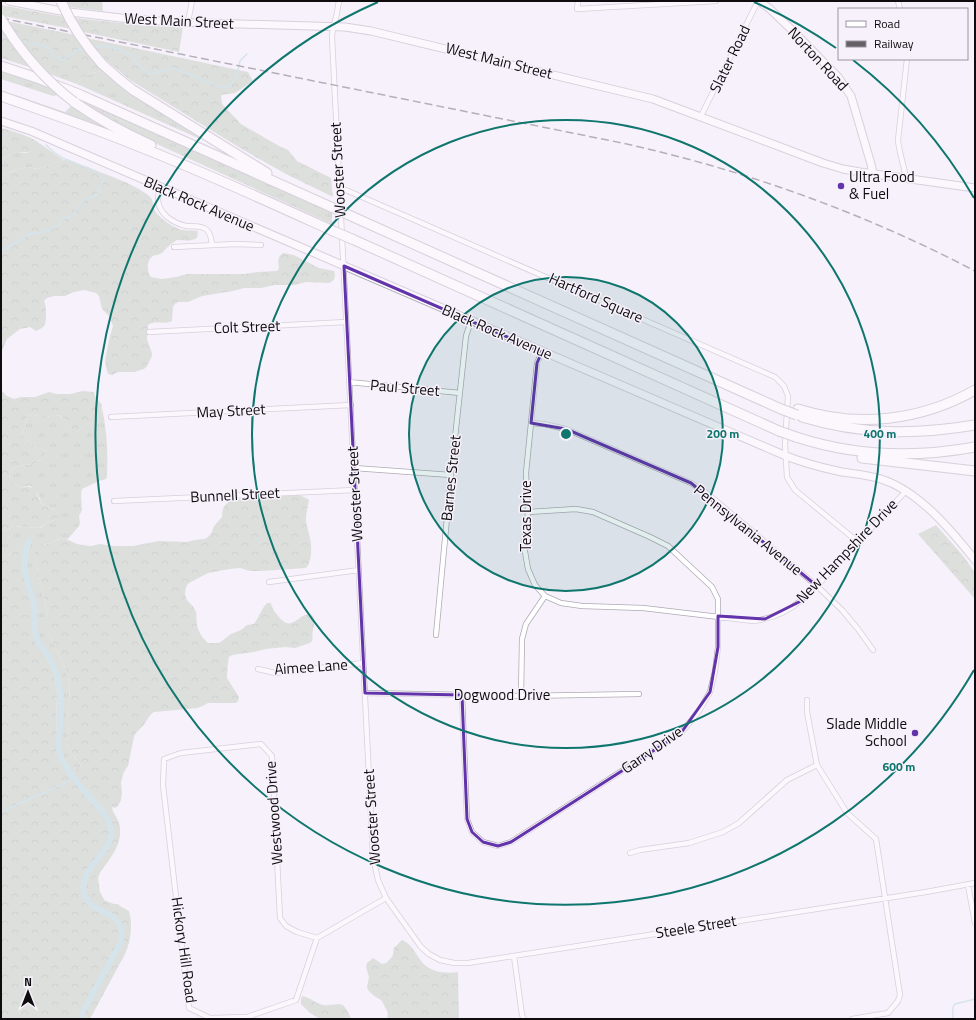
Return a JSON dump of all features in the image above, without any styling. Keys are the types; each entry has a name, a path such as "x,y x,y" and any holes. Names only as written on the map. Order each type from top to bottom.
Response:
{"highway":[{"path":"61,1 70,20 91,51 102,64 119,79 262,171 308,197"},
{"path":"1,19 16,42 35,66 53,85 74,102 118,129 230,180 258,197"},
{"path":"1,66 81,95 744,393 840,426 883,432 925,431 975,425"},
{"path":"1,96 166,157 779,431 828,446 891,454 929,453 975,447"},
{"path":"1,102 53,119 83,126"},
{"path":"797,412 842,419 888,419 908,416 932,409 975,390"},
{"path":"800,438 823,450 841,454 864,458 975,470"}],"main road":[{"name":"West Main Street","path":"9,1 91,15 149,20 353,28 376,32 639,95 701,116 834,166 853,171 975,188"},
{"name":"Norton Road","path":"759,1 770,9 796,34 838,77 851,96 873,174"},
{"name":"Black Rock Avenue","path":"1,121 31,131 800,462 827,469 879,478 899,487 933,513 975,560"}],"street":[{"path":"188,22 192,1"},
{"name":"Wooster Street","path":"339,1 332,37 373,857 378,880 386,898 421,948"},
{"path":"578,1 577,9 716,1"},
{"name":"Slater Road","path":"701,116 759,1"},
{"path":"906,178 898,147 898,140 907,60"},
{"path":"160,187 158,200 166,215 179,224 202,227 206,229 211,238 212,244"},
{"name":"Hartford Square","path":"339,187 773,375 786,388 788,396 785,444 787,477 796,490 858,542"},
{"path":"174,247 212,244 261,245"},
{"name":"Barnes Street","path":"436,635 466,336 471,321"},
{"name":"Colt Street","path":"148,332 346,322"},
{"name":"Texas Drive","path":"542,352 537,363 526,473 528,512 524,546 528,569 535,585 545,596 561,604 643,608 718,616"},
{"name":"Paul Street","path":"350,382 460,393"},
{"name":"May Street","path":"111,417 351,405"},
{"name":"Pennsylvania Avenue","path":"531,423 544,424 566,429 691,483 708,494 817,586 842,610 873,650"},
{"path":"354,468 451,475"},
{"name":"Bunnell Street","path":"114,500 355,490"},
{"name":"New Hampshire Drive","path":"718,616 753,621 765,619 784,611 803,600 906,491"},
{"name":"Garry Drive","path":"462,695 467,819 472,832 484,842 498,846 511,842 681,733 699,711 710,692 715,671 718,647 718,599 712,587 668,546 593,512 576,509 528,512"},
{"path":"268,582 359,570"},
{"path":"521,696 522,639 526,624 545,596"},
{"name":"Aimee Lane","path":"258,669 276,673 363,663"},
{"name":"Dogwood Drive","path":"365,693 521,696 640,694"},
{"path":"807,700 807,712 817,765 847,813 876,839 900,995 895,1007 888,1013 852,1019"},
{"name":"Westwood Drive","path":"164,759 181,754 261,744 272,756 280,918 286,926 297,932 317,938"},
{"name":"Hickory Hill Road","path":"164,759 163,785 189,1008 210,1018 247,1016 296,1000 317,938"},
{"path":"630,853 640,850 689,843 723,832 739,823 787,780 817,765"},
{"name":"Steele Street","path":"421,948 440,960 454,963 468,963 975,883"},
{"path":"968,885 975,923"},
{"path":"317,938 386,898"},
{"path":"514,956 522,1015 524,1019"}],"highlighted area":[{"path":"344,266 542,352 537,363 531,423 566,429 691,483 817,586 803,600 765,619 718,616 718,647 710,692 681,733 511,842 498,846 483,842 472,832 467,819 462,695 365,693"}],"green space":[{"path":"66,1 102,1 103,11 69,7"},
{"path":"1,5 65,17 72,29 3,16 1,12"},
{"path":"74,18 149,26 183,27 179,52 83,32"},
{"path":"6,21 76,35 106,70 86,76 77,84 44,72 29,55"},
{"path":"1,27 12,45 29,67 1,58"},
{"path":"87,38 248,72 253,81 235,93 221,95 222,104 241,124 288,150 297,161 331,178 333,197 286,174 240,148 130,80 106,60"},
{"path":"1,70 48,86 58,95 53,96 1,79"},
{"path":"106,70 203,138 200,139 77,84 86,76"},
{"path":"15,96 65,112 72,105 95,122 107,128 109,131"},
{"path":"78,98 106,109 106,112 119,120 139,129 137,135 109,121 76,100"},
{"path":"106,109 332,212 332,224 137,135 139,129 119,120 106,112"},
{"path":"1,128 32,138 39,143 39,147 32,151 9,155 1,160"},
{"path":"39,143 64,160 38,169 27,167 9,172 1,177 1,160 13,153 27,153 39,147"},
{"path":"67,159 132,185 151,198 155,211 168,223 176,228 198,231 197,238 177,240 162,253 153,256 148,263 151,277 162,279 187,274 244,274 277,271 279,268 279,258 283,253 294,255 319,268 334,271 335,275 333,281 329,283 306,282 295,285 244,288 202,296 188,302 178,302 173,307 172,321 148,325 147,339 152,356 144,369 134,372 118,372 112,375 108,374 105,360 113,326 109,316 102,309 99,296 96,293 84,290 65,296 54,296 47,298 44,301 46,315 44,326 36,331 30,327 20,329 7,339 1,353 1,177 9,172 27,167 38,169"},
{"path":"1,390 7,396 14,399 21,397 35,397 49,392 56,394 71,394 82,391 94,392 95,396 102,405 101,415 97,421 87,424 75,433 72,433 66,421 59,415 53,415 43,419 33,414 27,416 22,434 24,438 30,441 34,447 45,450 46,454 45,457 36,463 14,468 9,473 11,480 21,488 31,487 36,491 43,505 57,511 57,518 38,528 14,526 8,530 1,531"},
{"path":"102,408 107,442 106,479 82,489 82,510 79,516 80,523 68,539 60,539 39,546 36,550 35,557 48,618 48,632 66,670 69,681 70,688 67,719 69,730 67,740 68,747 104,800 112,807 117,829 115,846 98,878 100,892 105,901 94,909 75,780 63,761 57,746 57,691 53,671 33,636 32,604 24,575 22,551 16,550 1,557 1,531 8,530 14,526 42,527 47,522 54,520 58,514 57,511 43,505 38,494 31,486 21,488 13,482 9,476 9,473 14,468 35,463 45,457 46,454 45,450 34,447 30,441 24,438 22,434 27,416 33,414 43,419 52,415 58,415 66,421 72,433 93,422 101,415"},
{"path":"299,495 309,500 306,524 311,541 311,549 309,562 306,568 250,571 240,568 208,573 189,583 185,593 187,600 196,612 198,630 208,643 219,643 247,625 254,624 267,603 271,603 273,609 279,617 288,623 295,622 306,615 311,614 315,622 312,641 295,648 285,647 266,649 232,655 229,657 227,678 239,697 236,703 208,703 198,708 154,712 136,733 128,766 124,772 121,782 121,800 115,808 110,806 119,823 120,831 117,846 114,853 95,878 92,887 97,896 101,899 118,904 129,911 131,933 125,954 90,1019 1,1019 1,557 16,550 22,549 24,575 32,604 33,636 53,671 57,691 56,738 58,747 71,773 81,766 68,747 67,740 69,730 67,719 70,688 69,681 66,670 48,632 48,618 35,558 35,551 37,547 64,538 77,544 89,546 99,544 133,546 159,541 187,542 205,539 212,532 215,525 222,517 225,505 232,500"},
{"path":"936,525 964,557 975,573 975,599 918,534"},
{"path":"402,940 414,950 422,963 431,969 447,973 458,972 459,1019 387,1019 388,1013 382,1001 368,990 367,987 369,977 366,967 367,963 373,958 382,964 386,963 393,955 394,948"},
{"path":"302,996 323,1005 343,1005 351,1019 320,1019 310,1013 301,1004"}],"waterway":[{"path":"1,36 9,38"},
{"path":"20,41 52,49 54,56 62,60 77,50 84,49"},
{"path":"92,48 102,46 119,49 132,56 142,68 151,74 174,68 221,87 231,86 238,71 240,61 247,54"},
{"path":"1,251 31,233 40,233 56,227 64,218 71,216 84,200 97,195 104,179 92,170 63,158 46,145"},
{"path":"29,541 24,557 24,567 34,606 36,635 54,668 60,688 61,719 59,752 66,767 74,778 106,816 111,829 111,837 86,876 83,885 84,894 88,902 94,907 114,917 118,922 121,930 121,942 82,1013 81,1019"},
{"path":"1,812 67,782 72,777"},
{"path":"953,1019 953,1009 955,1004 975,999"}],"railway":[{"path":"1,18 622,143 668,154 713,166 803,195 890,230 975,271"}],"place":[{"name":"Ultra Food & Fuel","path":"841,186"},
{"name":"Slade Middle School","path":"915,733"}]}
